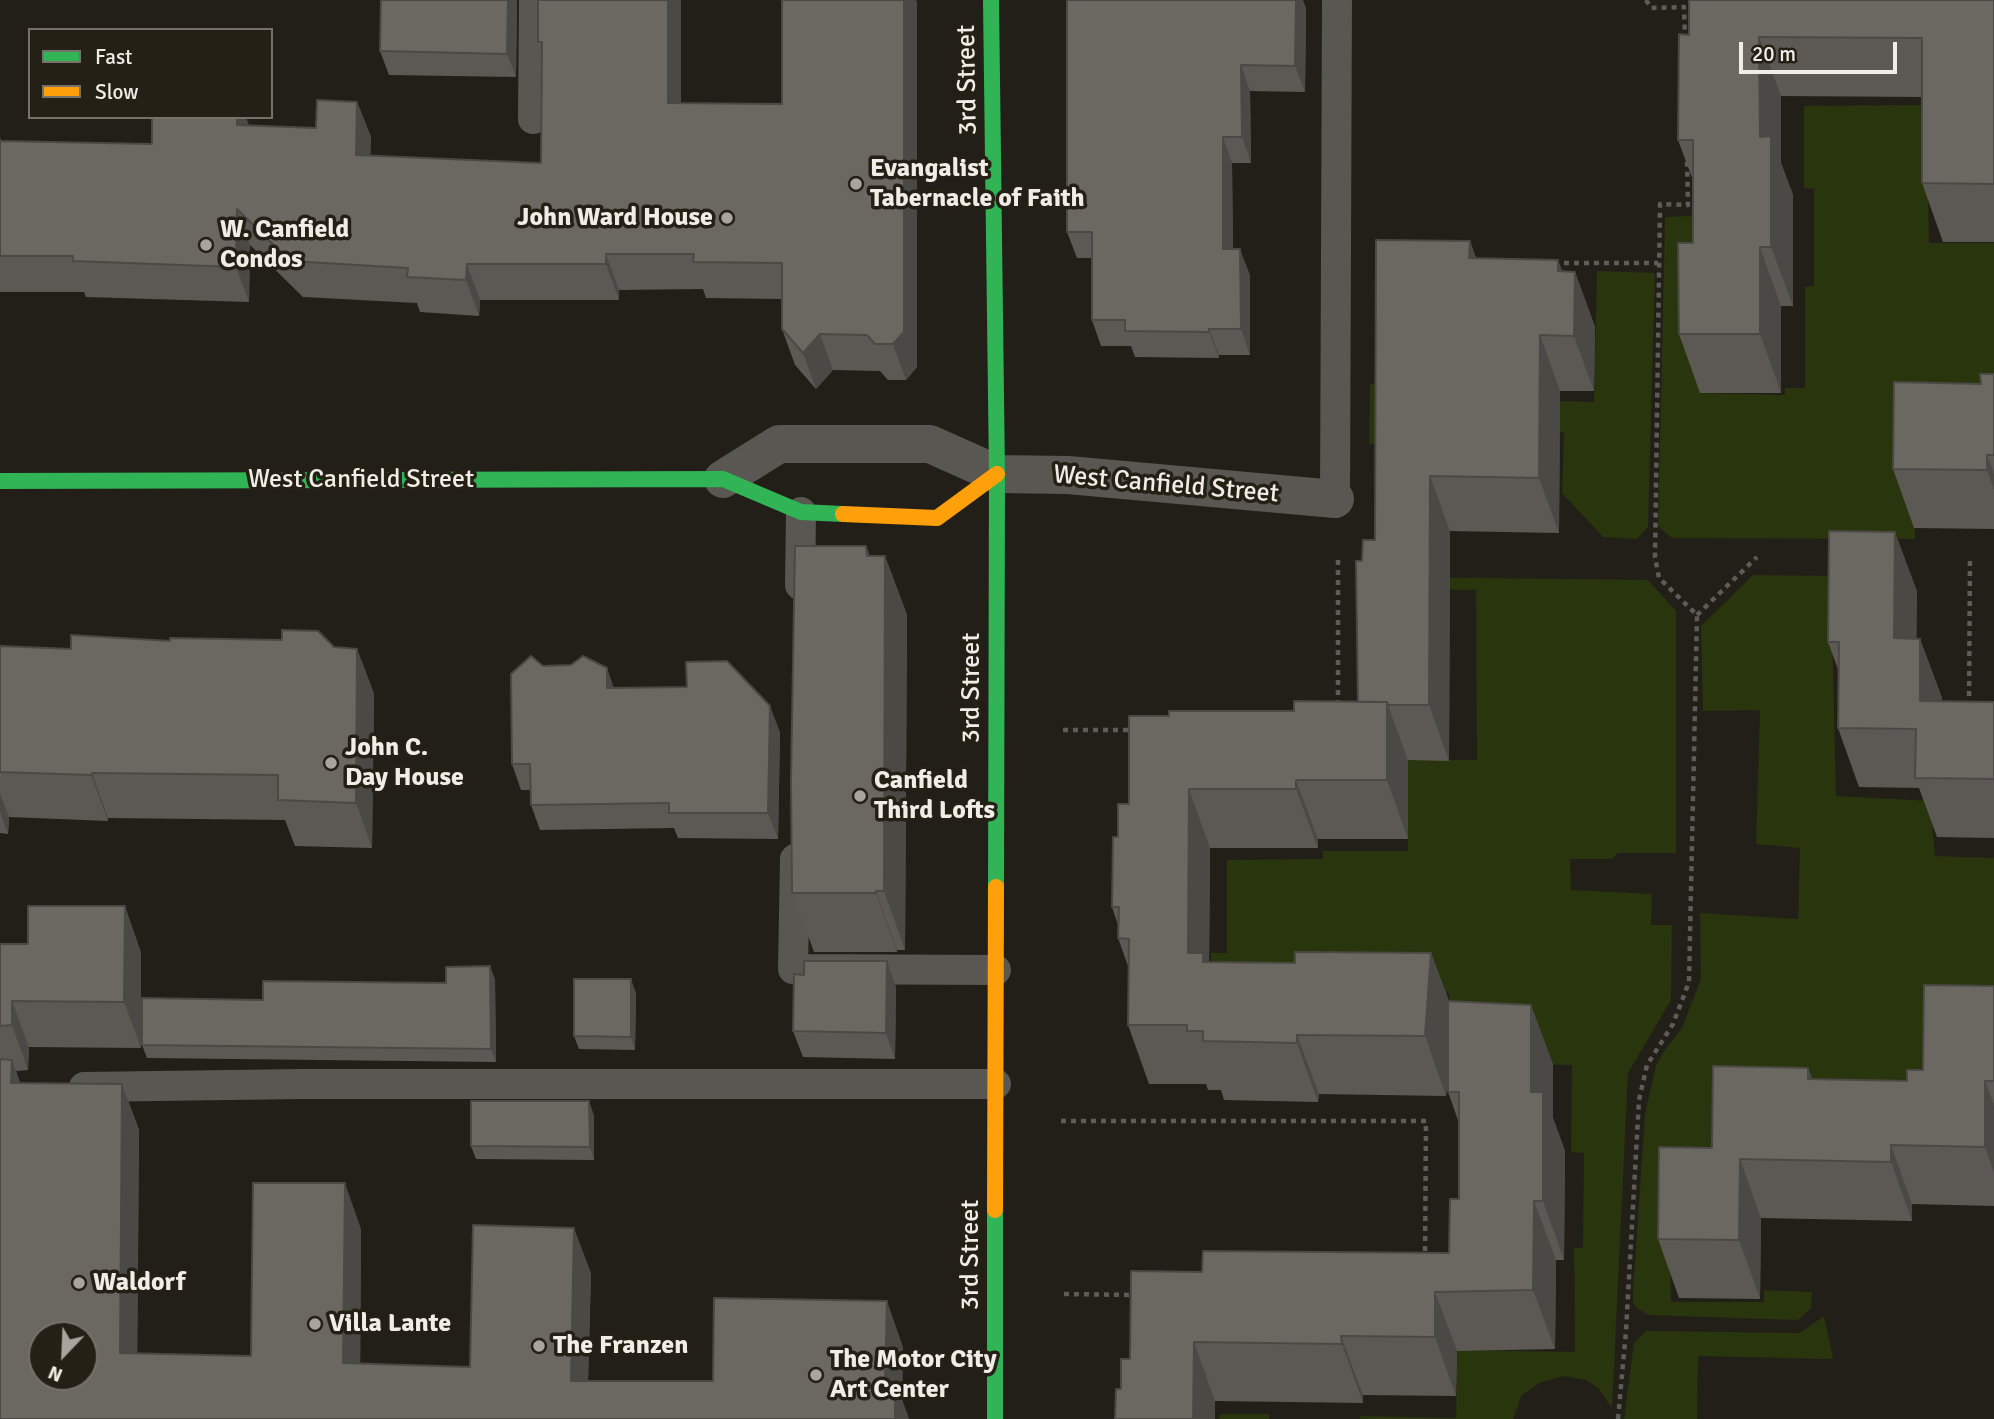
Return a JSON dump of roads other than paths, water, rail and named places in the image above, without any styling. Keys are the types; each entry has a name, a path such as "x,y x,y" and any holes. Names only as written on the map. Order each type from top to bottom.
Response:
{"street":[{"name":"3rd Street","path":"991,0 997,474 995,1419"},
{"name":"West Canfield Street","path":"723,479 779,444 930,444 997,474 1068,475 1335,499"},
{"name":"West Canfield Street","path":"0,481 723,479 801,512 937,518 997,474"}],"lane":[{"path":"533,119 534,0"},
{"path":"1335,499 1337,0"},
{"path":"800,609 801,512"},
{"path":"795,831 793,969 996,970"},
{"path":"55,1087 302,1084 996,1084"}],"place":[{"name":"Evangalist Tabernacle of Faith","path":"856,184"},
{"name":"John Ward House","path":"727,218"},
{"name":"W. Canfield Condos","path":"206,245"},
{"name":"John C. Day House","path":"331,763"},
{"name":"Canfield Third Lofts","path":"860,796"},
{"name":"Waldorf","path":"79,1283"},
{"name":"Villa Lante","path":"315,1324"},
{"name":"The Franzen","path":"539,1346"},
{"name":"The Motor City Art Center","path":"816,1375"}]}
